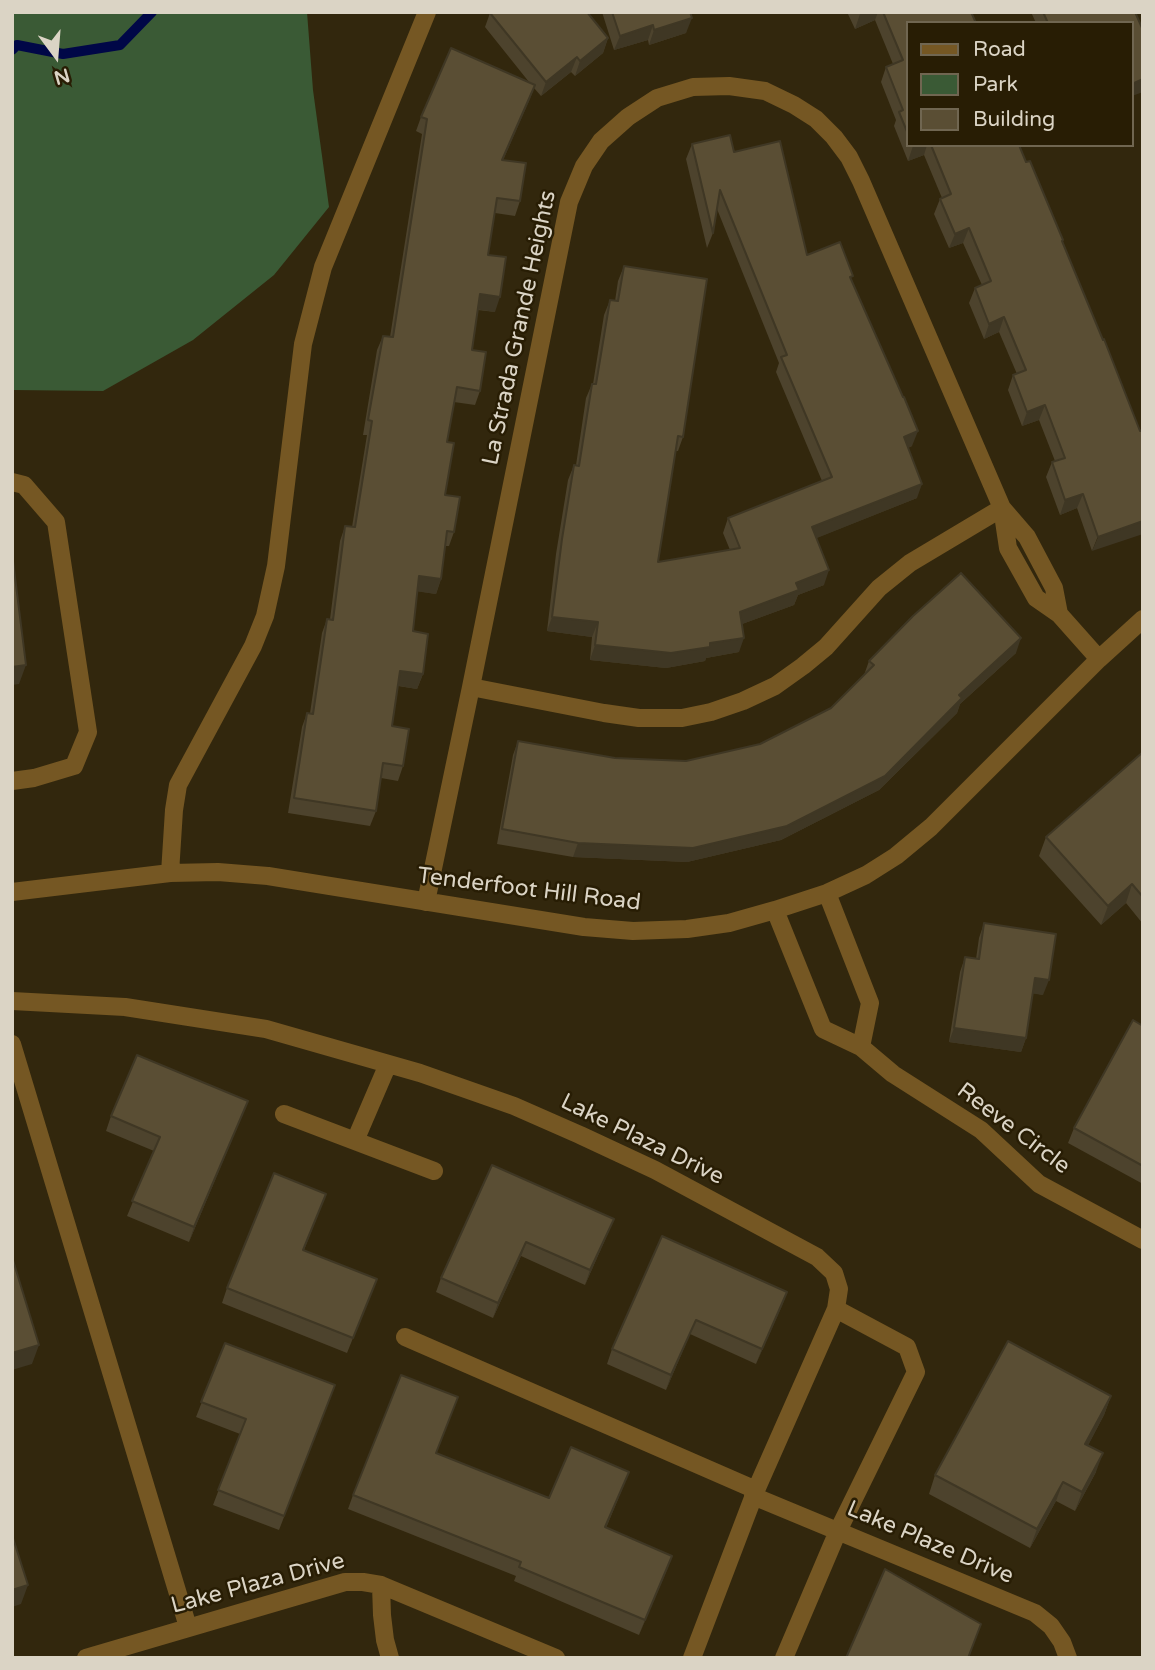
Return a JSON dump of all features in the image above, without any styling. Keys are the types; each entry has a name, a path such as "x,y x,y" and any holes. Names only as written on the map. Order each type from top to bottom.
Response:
{"street":[{"path":"170,873 178,785 253,646 265,616 276,566 303,344 323,267 427,12"},
{"name":"La Strada Grande Heights","path":"426,902 569,202 584,166 601,141 628,117 657,98 692,87 729,86 765,91 816,119 834,137 861,181 1002,508 1027,537 1054,588 1059,614 1099,659"},
{"path":"12,482 24,485 56,522 88,732 74,766 34,778 12,781"},
{"path":"471,687 639,718 682,718 711,712 743,701 794,673 826,647 879,588 910,563 1002,508"},
{"name":"Tenderfoot Hill Road","path":"12,892 170,873 218,872 268,876 584,927 633,931 687,929 729,923 827,893 866,875 896,856 930,827 1099,659 1143,619"},
{"path":"827,893 870,1003 861,1047"},
{"name":"Reeve Circle","path":"775,910 823,1029 861,1047 892,1074 981,1130 1039,1184 1143,1240"},
{"name":"Lake Plaza Drive","path":"12,1001 125,1007 254,1027 420,1073 514,1107 655,1170 817,1257 834,1273 839,1289 836,1309 755,1493 692,1658"},
{"path":"12,1044 188,1627"},
{"path":"355,1141 388,1063"},
{"path":"284,1114 434,1171"},
{"path":"784,1658 838,1531 916,1372 907,1347 836,1309"},
{"name":"Lake Plaze Drive","path":"405,1337 838,1531 1035,1613 1051,1626 1062,1642 1068,1658"},
{"name":"Lake Plaza Drive","path":"86,1658 345,1582 381,1585 556,1658"},
{"path":"381,1585 385,1640 390,1658"}],"green space":[{"path":"12,12 307,12 313,90 329,207 274,275 193,340 103,391 12,390"}],"building":[{"path":"491,12 587,12 608,38 580,61 577,57 546,82"},
{"path":"612,12 690,12 692,18 654,30 653,25 620,36"},
{"path":"883,12 971,12 975,21 906,21 906,129 899,112 903,110 886,67 903,60"},
{"path":"1043,12 1135,12 1143,30 1143,79 1134,83 1134,21 1047,21"},
{"path":"451,48 535,85 502,160 526,163 520,201 497,198 488,255 506,257 500,297 480,294 472,350 486,352 480,391 457,387 447,442 454,443 445,495 460,497 454,532 447,531 441,579 419,576 413,631 428,634 423,674 400,671 392,726 409,729 403,766 383,763 376,811 294,798 307,713 313,714 327,619 333,620 345,526 355,527 372,421 368,420 383,336 393,337 427,119 421,117"},
{"path":"730,135 734,152 780,141 807,255 840,242 853,276 850,277 918,431 904,437 922,484 812,527 829,570 796,583 799,590 740,612 744,638 671,653 595,645 598,622 552,617 574,465 579,466 592,384 596,384 610,300 618,301 624,266 707,279 683,437 678,436 658,562 740,548 728,518 832,477 781,357 787,355 720,190 713,233 692,144"},
{"path":"932,147 1020,147 1026,162 1030,161 1140,431 1143,430 1143,521 1098,537 1083,494 1065,500 1052,462 1065,458 1045,405 1027,412 1013,375 1026,370 1004,317 989,324 975,288 991,281 969,228 955,234 940,199 951,194"},
{"path":"12,561 26,665 12,667"},
{"path":"961,573 1021,638 959,695 962,698 885,776 787,826 693,848 578,843 502,829 518,741 615,758 686,761 760,744 831,708 874,665 869,661 913,616"},
{"path":"1143,752 1143,897 1132,884 1108,906 1046,837"},
{"path":"984,923 1056,934 1049,980 1035,978 1026,1038 954,1028 965,957 979,959"},
{"path":"1133,1020 1143,1026 1143,1166 1074,1128"},
{"path":"137,1055 248,1101 194,1227 132,1201 160,1137 111,1116"},
{"path":"492,1165 614,1219 590,1270 526,1242 498,1303 441,1278"},
{"path":"274,1173 326,1194 303,1250 377,1279 353,1338 227,1288"},
{"path":"662,1236 787,1292 762,1349 696,1320 671,1375 612,1349"},
{"path":"12,1257 39,1345 12,1353"},
{"path":"1008,1341 1111,1396 1085,1444 1103,1453 1082,1492 1063,1482 1037,1529 935,1475"},
{"path":"225,1343 335,1385 284,1516 218,1490 246,1419 201,1402"},
{"path":"401,1375 458,1397 436,1453 549,1498 571,1447 629,1472 605,1527 672,1556 645,1620 519,1567 521,1562 353,1495"},
{"path":"12,1535 28,1585 12,1590"},
{"path":"885,1569 981,1624 968,1658 846,1658"}],"waterway":[{"path":"12,50 17,45 63,54 120,45 152,12"}]}
